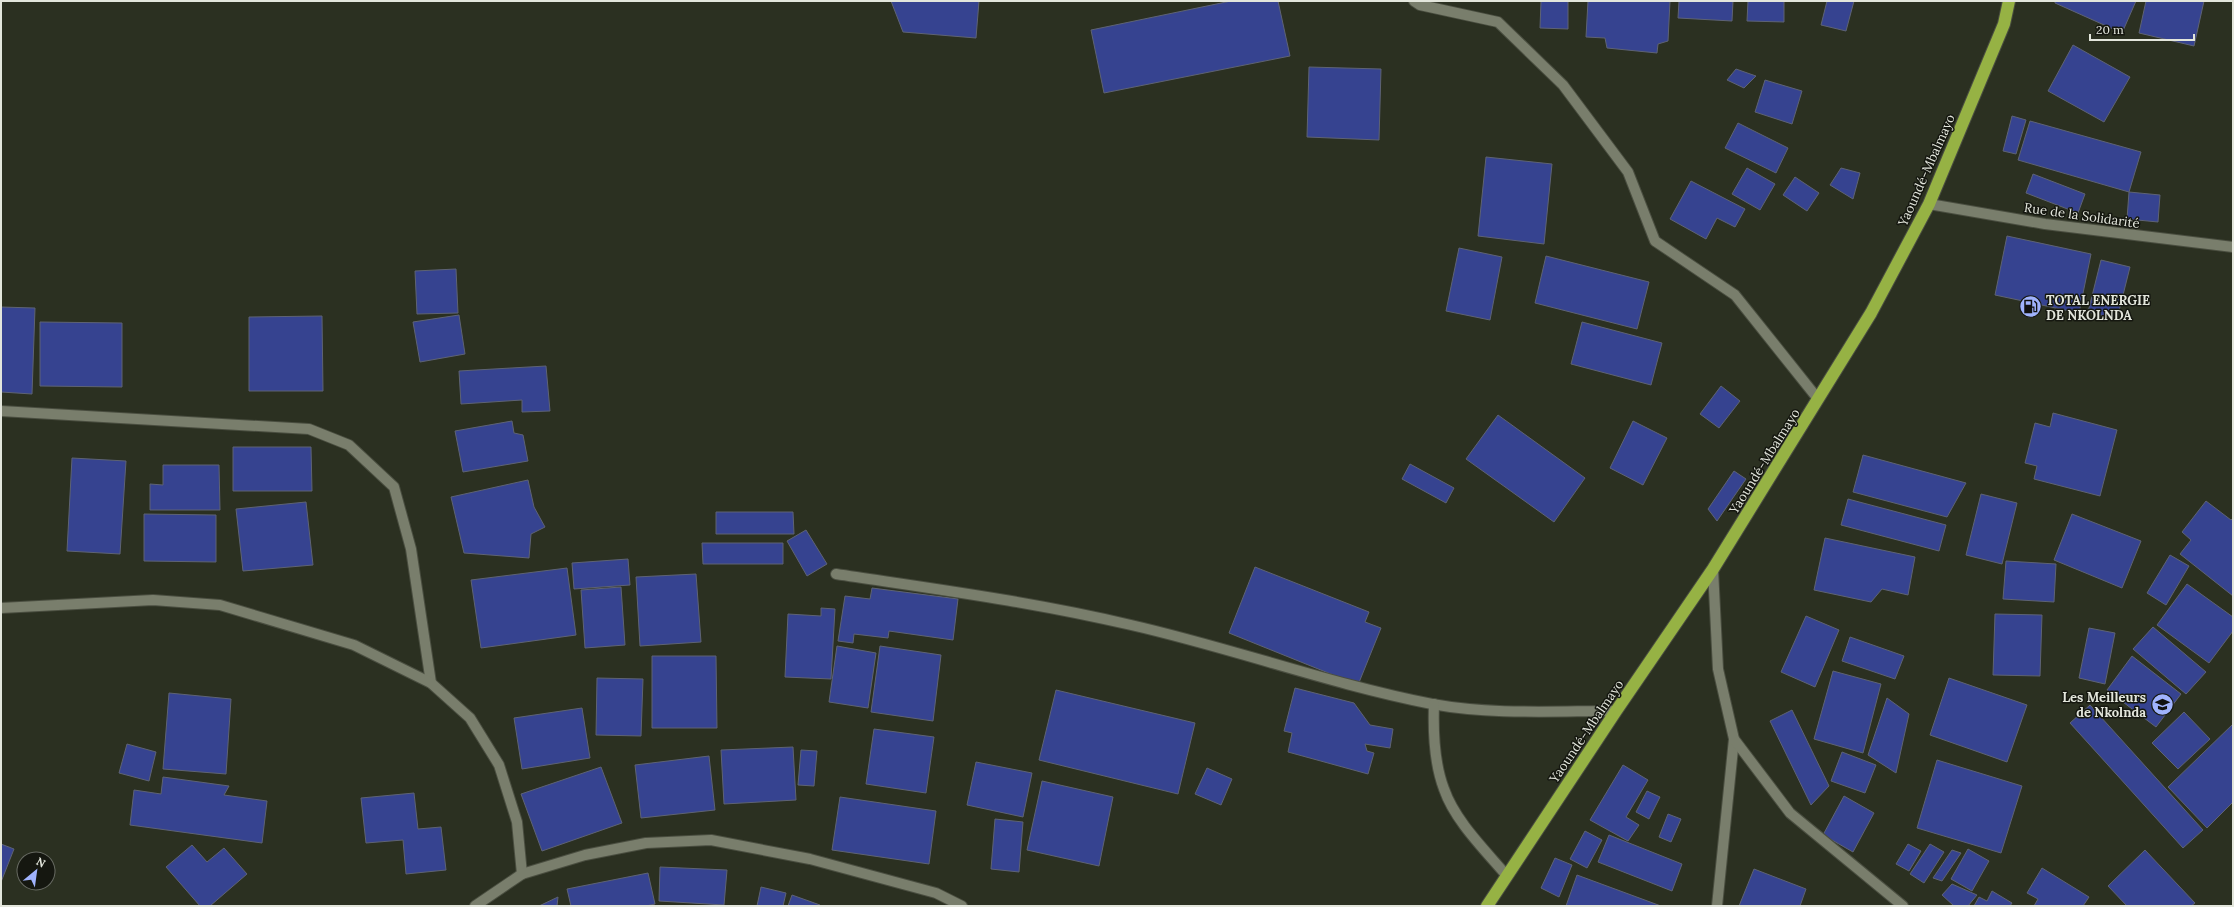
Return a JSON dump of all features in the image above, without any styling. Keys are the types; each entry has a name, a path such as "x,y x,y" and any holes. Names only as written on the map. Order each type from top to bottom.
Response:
{"highway":[{"name":"Yaoundé-Mbalmayo","path":"1487,906 1616,711 1713,569 1871,313 1929,204 2004,24 2009,1"}],"street":[{"path":"1414,1 1420,5 1498,22 1563,85 1628,172 1655,241 1735,295 1818,399"},
{"name":"Rue de la Solidarité","path":"1929,204 2045,224 2233,247"},
{"path":"1,411 309,429 349,445 394,487 411,549 431,683"},
{"path":"1713,569 1718,669 1734,739 1717,906"},
{"path":"836,574 982,596 1131,625 1334,681 1434,704 1493,711 1616,711"},
{"path":"2,611 153,600 220,605 354,645 431,683 470,718 499,765 517,822 522,874"},
{"path":"1434,704 1433,728 1444,790 1464,825 1507,876"},
{"path":"1734,739 1790,813 1903,906"},
{"path":"475,906 522,874 585,855 646,843 711,840 810,859 936,893 962,906"}],"building":[{"path":"891,1 979,1 976,38 903,32"},
{"path":"1231,1 1278,1 1290,56 1104,93 1091,30"},
{"path":"1541,1 1568,1 1568,29 1540,28"},
{"path":"1588,1 1670,1 1668,41 1658,44 1657,53 1607,48 1605,38 1586,37"},
{"path":"1679,1 1733,1 1732,21 1678,18"},
{"path":"1748,1 1784,1 1784,22 1747,21"},
{"path":"1827,1 1854,1 1846,31 1821,25"},
{"path":"2055,1 2136,1 2122,33 2055,3"},
{"path":"2146,1 2204,1 2194,46 2139,33"},
{"path":"2073,45 2130,77 2104,122 2048,91"},
{"path":"1309,67 1381,69 1379,140 1307,137"},
{"path":"1736,69 1756,76 1744,88 1727,80"},
{"path":"1765,80 1802,91 1792,124 1755,112"},
{"path":"2012,116 2026,120 2016,154 2003,151"},
{"path":"2030,121 2141,152 2129,192 2018,160"},
{"path":"1738,123 1788,148 1776,173 1725,148"},
{"path":"1486,157 1552,164 1544,244 1478,236"},
{"path":"1747,168 1775,184 1760,210 1732,194"},
{"path":"1841,168 1860,173 1853,199 1830,185"},
{"path":"2033,174 2085,194 2078,213 2026,193"},
{"path":"1795,177 1819,193 1807,211 1783,195"},
{"path":"1691,181 1745,209 1735,227 1717,218 1706,239 1670,219"},
{"path":"2129,192 2160,195 2158,222 2127,219"},
{"path":"2007,236 2091,254 2079,313 1995,295"},
{"path":"1459,248 1502,257 1490,320 1446,311"},
{"path":"1546,256 1649,282 1637,329 1535,303"},
{"path":"2101,260 2130,267 2117,319 2088,312"},
{"path":"456,269 458,313 417,314 415,271"},
{"path":"1,307 35,308 32,394 1,392"},
{"path":"459,315 465,354 420,362 413,322"},
{"path":"322,316 323,391 249,391 249,317"},
{"path":"40,322 122,323 122,387 40,386"},
{"path":"1582,322 1662,343 1651,385 1571,364"},
{"path":"546,366 550,411 522,412 522,400 461,404 459,371"},
{"path":"1721,386 1740,401 1719,428 1700,414"},
{"path":"2053,413 2117,430 2100,496 2034,479 2037,466 2025,463 2035,423 2050,427"},
{"path":"1498,415 1585,478 1554,522 1466,459"},
{"path":"512,421 514,433 523,435 528,461 463,472 455,431"},
{"path":"1633,421 1667,438 1643,485 1610,468"},
{"path":"233,447 311,447 312,491 233,491"},
{"path":"1863,455 1966,483 1947,517 1853,492"},
{"path":"72,458 126,461 120,554 67,551"},
{"path":"1410,464 1454,488 1446,503 1402,479"},
{"path":"163,465 219,465 220,510 150,510 150,484 163,485"},
{"path":"1734,471 1746,479 1717,521 1708,509"},
{"path":"528,480 534,507 545,527 531,534 529,558 464,553 451,497"},
{"path":"1981,494 2017,503 2002,564 1966,555"},
{"path":"1848,499 1946,525 1939,551 1841,525"},
{"path":"2206,501 2231,520 2233,518 2233,596 2180,554 2191,540 2182,532"},
{"path":"306,502 313,565 243,571 236,509"},
{"path":"716,512 793,512 794,534 716,534"},
{"path":"144,514 216,515 216,562 144,561"},
{"path":"2072,514 2141,541 2122,588 2054,560"},
{"path":"806,530 827,564 807,576 787,541"},
{"path":"1825,538 1915,557 1908,595 1882,589 1871,602 1814,590"},
{"path":"702,543 783,543 783,564 703,564"},
{"path":"2170,555 2189,566 2166,605 2147,593"},
{"path":"628,559 630,585 574,589 572,563"},
{"path":"2006,561 2056,564 2054,602 2003,599"},
{"path":"1255,567 1369,612 1365,622 1381,628 1358,685 1229,633"},
{"path":"567,568 576,635 481,648 471,580"},
{"path":"696,574 701,642 640,646 636,577"},
{"path":"2187,584 2233,617 2233,631 2209,663 2157,625"},
{"path":"621,587 625,645 585,648 581,590"},
{"path":"872,588 958,599 953,640 889,631 888,638 854,634 853,643 838,641 845,596 870,599"},
{"path":"821,608 835,609 831,679 785,677 788,614 821,616"},
{"path":"1995,614 2042,615 2040,676 1993,675"},
{"path":"1806,616 1839,630 1815,687 1781,672"},
{"path":"2153,627 2206,672 2186,694 2133,649"},
{"path":"2089,628 2115,633 2105,684 2079,678"},
{"path":"1850,637 1904,656 1895,679 1842,661"},
{"path":"837,646 876,653 868,708 829,702"},
{"path":"880,646 941,655 933,721 871,712"},
{"path":"652,656 716,656 717,728 652,728"},
{"path":"2132,656 2181,694 2156,727 2107,690"},
{"path":"1833,671 1881,684 1863,753 1814,739"},
{"path":"597,678 643,679 641,736 596,735"},
{"path":"1949,678 2027,705 2007,762 1930,735"},
{"path":"1295,688 1354,703 1370,725 1393,729 1390,748 1365,744 1367,751 1374,753 1368,774 1288,752 1292,733 1284,731"},
{"path":"1056,690 1195,723 1178,794 1039,760"},
{"path":"169,693 231,699 226,774 163,769"},
{"path":"1887,698 1909,714 1896,773 1868,755"},
{"path":"2090,705 2203,830 2183,848 2070,723"},
{"path":"582,708 590,758 522,769 514,718"},
{"path":"1792,710 1829,786 1811,805 1770,721"},
{"path":"2184,712 2210,739 2178,769 2152,743"},
{"path":"2233,724 2233,802 2207,828 2168,787"},
{"path":"874,729 934,737 926,793 866,784"},
{"path":"127,744 156,752 149,781 119,773"},
{"path":"793,747 796,800 724,804 721,750"},
{"path":"801,750 817,751 814,786 798,785"},
{"path":"1842,752 1876,765 1865,793 1831,781"},
{"path":"709,756 715,810 641,818 635,765"},
{"path":"1937,760 2022,786 2001,853 1917,828"},
{"path":"976,762 1032,773 1023,817 967,805"},
{"path":"1623,765 1648,780 1626,817 1639,825 1628,841 1590,820"},
{"path":"601,767 622,823 542,851 521,794"},
{"path":"1207,768 1232,779 1221,805 1195,794"},
{"path":"163,777 229,786 224,795 267,801 262,843 130,825 134,790 161,794"},
{"path":"1042,781 1113,797 1099,866 1027,850"},
{"path":"1647,791 1660,797 1649,819 1636,812"},
{"path":"414,793 418,829 441,827 446,870 406,874 403,840 366,843 361,798"},
{"path":"1844,796 1874,813 1853,852 1823,835"},
{"path":"840,797 936,811 929,864 832,850"},
{"path":"1668,814 1681,819 1671,842 1659,837"},
{"path":"995,819 1023,822 1019,872 991,869"},
{"path":"1585,831 1602,840 1587,868 1570,859"},
{"path":"1609,835 1682,864 1672,891 1598,862"},
{"path":"1,844 14,849 1,882"},
{"path":"1908,844 1921,851 1909,871 1896,864"},
{"path":"1930,844 1944,852 1924,883 1910,874"},
{"path":"192,845 207,862 224,848 247,874 210,906 200,906 166,867"},
{"path":"1968,849 1989,861 1972,891 1951,879"},
{"path":"1952,850 1961,853 1942,881 1933,878"},
{"path":"2145,850 2195,903 2191,906 2127,906 2108,886"},
{"path":"1555,858 1572,865 1559,897 1541,888"},
{"path":"660,867 727,870 724,905 659,901"},
{"path":"2042,868 2089,897 2083,906 2034,906 2038,899 2027,893"},
{"path":"1754,869 1806,889 1800,906 1739,906"},
{"path":"648,873 655,904 646,906 571,906 567,889"},
{"path":"1577,875 1661,906 1566,906"},
{"path":"1952,884 1977,895 1968,906 1954,906 1942,895"},
{"path":"761,887 786,893 783,906 757,906"},
{"path":"1992,891 2012,903 2010,906 1974,906 1979,897 1987,901"},
{"path":"792,895 820,905 820,906 788,906"},
{"path":"558,897 557,906 539,906"}],"place":[{"name":"TOTAL ENERGIE DE NKOLNDA","path":"2031,307"},
{"name":"Les Meilleurs de Nkolnda","path":"2162,704"}]}
